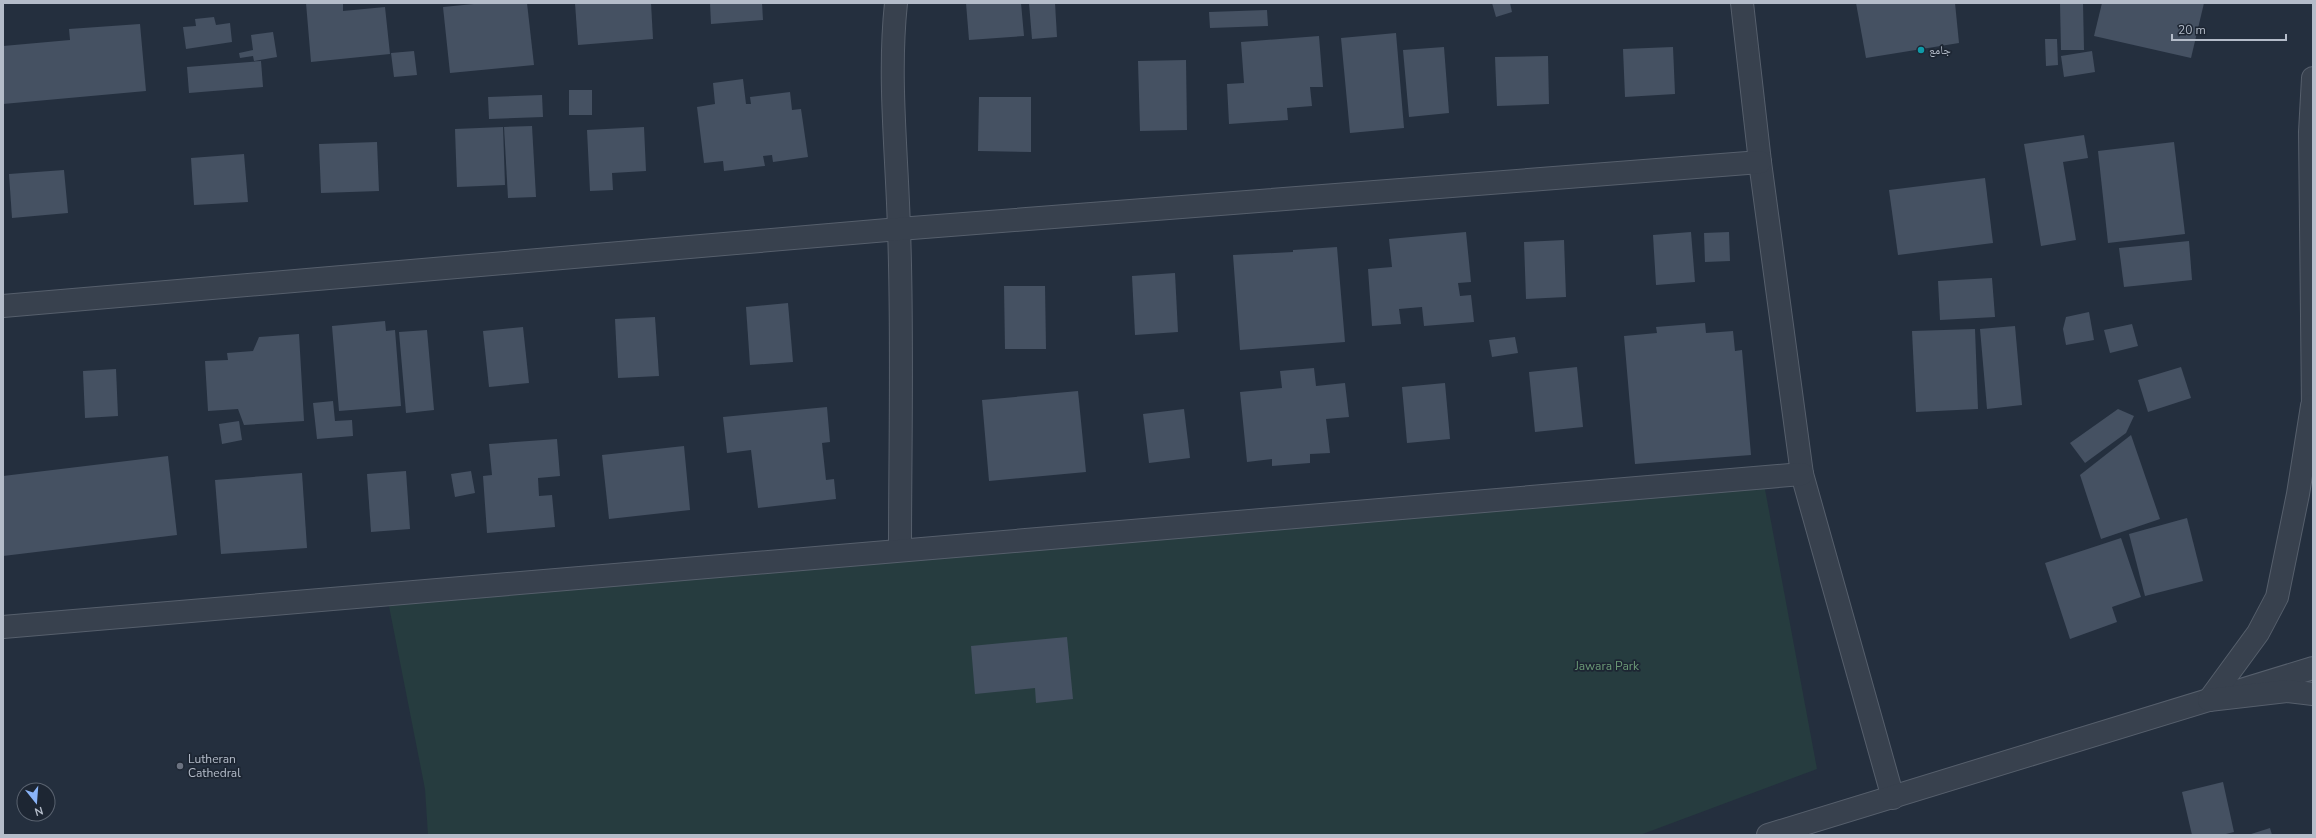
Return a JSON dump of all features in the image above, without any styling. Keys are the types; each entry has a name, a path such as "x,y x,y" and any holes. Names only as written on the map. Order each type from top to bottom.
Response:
{"street":[{"path":"896,3 893,31 894,149 899,230 900,550"},
{"path":"1742,3 1760,162 1802,474 1893,798"},
{"path":"2209,700 2258,633 2277,597 2298,494 2313,407 2310,132 2313,78"},
{"path":"3,306 899,230 1760,162"},
{"path":"3,627 1802,474"},
{"path":"1768,835 1893,798 2313,668"},
{"path":"2209,700 2288,691 2313,694"}],"green space":[{"name":"Jawara Park","path":"1764,484 1817,769 1640,835 428,835 425,789 387,596"}],"building":[{"path":"306,3 343,3 343,11 385,7 390,54 311,62"},
{"path":"484,3 527,3 534,65 450,73 443,7"},
{"path":"575,3 651,3 653,39 578,45"},
{"path":"710,3 762,3 763,20 711,24"},
{"path":"966,3 1021,3 1024,36 969,40"},
{"path":"1029,3 1055,3 1057,37 1032,39"},
{"path":"1492,3 1510,3 1512,12 1496,17"},
{"path":"1856,3 1955,3 1959,43 1866,58"},
{"path":"2060,3 2083,3 2084,50 2061,50"},
{"path":"2102,3 2204,3 2191,58 2094,36"},
{"path":"1267,10 1268,26 1210,28 1209,12"},
{"path":"214,17 216,25 230,23 232,42 186,49 183,27 196,26 195,19"},
{"path":"140,24 146,91 3,104 3,46 70,40 69,29"},
{"path":"273,32 277,57 254,61 253,56 240,58 239,53 253,50 251,35"},
{"path":"1396,33 1404,128 1350,133 1341,38"},
{"path":"1319,36 1323,87 1310,87 1312,106 1287,108 1288,120 1229,124 1227,84 1244,83 1241,42"},
{"path":"2045,39 2057,39 2058,65 2046,66"},
{"path":"1444,47 1449,113 1409,117 1403,50"},
{"path":"1673,47 1675,94 1625,97 1623,49"},
{"path":"414,51 417,75 394,77 391,53"},
{"path":"2092,51 2095,72 2064,77 2061,56"},
{"path":"1548,56 1549,104 1497,106 1495,57"},
{"path":"1186,60 1187,130 1140,131 1138,61"},
{"path":"261,61 263,87 189,93 187,67"},
{"path":"743,79 746,104 751,104 750,97 790,92 792,110 801,109 808,157 773,162 772,155 763,156 765,166 724,171 723,161 704,163 697,107 715,104 713,83"},
{"path":"569,90 592,90 592,115 569,115"},
{"path":"542,95 543,117 489,119 488,97"},
{"path":"979,97 1031,97 1031,152 978,151"},
{"path":"532,126 536,197 508,198 504,127"},
{"path":"503,127 505,185 457,187 455,129"},
{"path":"644,127 646,171 612,173 613,190 590,191 587,130"},
{"path":"2084,135 2088,158 2063,162 2076,240 2041,246 2024,144"},
{"path":"377,142 379,191 321,193 319,144"},
{"path":"2174,142 2185,234 2108,243 2098,151"},
{"path":"244,154 248,202 194,205 191,158"},
{"path":"64,170 68,213 12,218 9,174"},
{"path":"1985,178 1993,243 1898,255 1889,190"},
{"path":"1466,232 1471,282 1458,283 1460,296 1471,295 1474,322 1424,326 1422,307 1399,309 1401,324 1372,326 1368,269 1392,267 1389,239"},
{"path":"1691,232 1695,282 1656,285 1653,235"},
{"path":"1729,232 1730,261 1705,262 1704,233"},
{"path":"1564,240 1566,297 1526,299 1524,242"},
{"path":"2189,241 2192,280 2124,287 2119,248"},
{"path":"1337,247 1345,342 1240,350 1233,255 1293,252 1293,250"},
{"path":"1175,273 1178,332 1135,335 1132,276"},
{"path":"1992,278 1995,317 1940,320 1938,281"},
{"path":"1004,286 1045,286 1046,349 1005,349"},
{"path":"788,303 793,362 750,365 746,307"},
{"path":"2089,312 2094,340 2066,345 2063,329 2066,317"},
{"path":"655,317 659,376 618,378 615,319"},
{"path":"385,321 386,331 395,330 401,406 339,411 332,326"},
{"path":"1705,323 1706,333 1733,331 1735,351 1742,350 1751,455 1635,464 1624,336 1657,333 1656,327"},
{"path":"2132,324 2138,346 2110,353 2104,330"},
{"path":"2015,326 2022,405 1987,409 1980,329"},
{"path":"523,327 529,383 489,387 483,331"},
{"path":"1975,329 1978,409 1916,412 1912,331"},
{"path":"427,330 434,410 406,413 399,332"},
{"path":"299,334 304,421 244,425 238,409 208,411 205,361 228,360 227,353 253,351 259,337"},
{"path":"1515,337 1518,353 1492,357 1489,340"},
{"path":"1577,367 1583,427 1535,432 1529,372"},
{"path":"2181,367 2191,398 2148,412 2138,380"},
{"path":"1314,368 1316,386 1345,383 1349,417 1326,419 1330,453 1310,454 1310,463 1272,466 1272,459 1247,462 1240,392 1282,388 1280,371"},
{"path":"116,369 118,416 85,418 83,371"},
{"path":"1445,383 1450,439 1407,443 1402,387"},
{"path":"1078,391 1086,472 989,481 982,400"},
{"path":"333,401 335,421 352,420 353,436 317,439 313,403"},
{"path":"827,407 830,442 822,443 826,480 834,479 836,499 758,508 751,450 727,453 723,417"},
{"path":"1184,409 1190,458 1149,463 1143,414"},
{"path":"2118,409 2134,416 2126,433 2085,463 2070,443"},
{"path":"239,421 242,440 222,444 219,424"},
{"path":"2131,435 2160,519 2101,539 2080,475"},
{"path":"557,439 560,476 538,478 539,496 552,495 555,527 487,533 483,476 492,475 489,444"},
{"path":"684,446 690,510 609,519 602,455"},
{"path":"168,456 177,535 3,556 3,476"},
{"path":"406,471 410,529 371,532 367,474"},
{"path":"471,471 475,493 455,497 451,474"},
{"path":"302,473 307,548 221,554 215,480"},
{"path":"2187,518 2203,581 2145,596 2129,534"},
{"path":"2121,538 2141,597 2112,607 2117,622 2070,639 2045,563"},
{"path":"1067,637 1073,699 1036,703 1035,688 975,694 971,646"},
{"path":"2223,782 2234,832 2222,835 2192,835 2182,792"},
{"path":"2270,828 2272,835 2248,835"}],"place":[{"name":"جامع","path":"1921,50"},
{"name":"Lutheran Cathedral","path":"180,766"}]}
